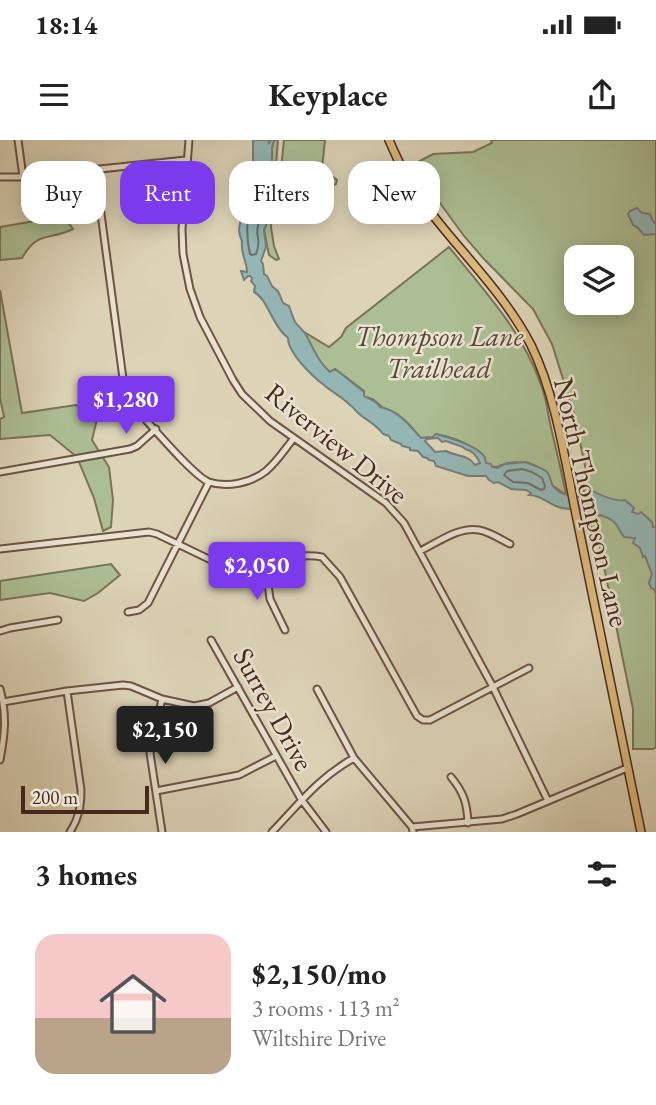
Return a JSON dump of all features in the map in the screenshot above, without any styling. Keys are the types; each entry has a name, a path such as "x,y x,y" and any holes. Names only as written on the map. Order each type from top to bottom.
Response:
{"main road":[{"name":"North Thompson Lane","path":"389,140 401,167 421,200 498,294 527,338 540,366 550,394 565,461 641,832"}],"street":[{"path":"18,140 21,162"},
{"name":"Riverview Drive","path":"188,140 181,229 183,254 190,289 200,317 233,380 242,394 270,421 386,503 404,523 493,687 548,801"},
{"path":"106,168 186,160"},
{"path":"0,177 21,177"},
{"path":"102,224 124,386 128,399 136,409 193,472 209,482 229,485 257,477 276,461 294,438"},
{"path":"0,472 130,449 156,429"},
{"path":"128,612 139,610 148,603 209,482"},
{"path":"420,551 463,530 477,529 510,544"},
{"path":"0,548 149,532 215,562 240,564 301,556 322,557 340,577 417,716 423,720 430,720 529,668"},
{"path":"265,562 270,599 285,629"},
{"path":"0,631 58,620"},
{"name":"Surrey Drive","path":"211,640 301,799 327,832"},
{"path":"3,702 105,686 131,686 162,699 194,706 202,705 238,687"},
{"path":"0,689 5,732 0,760"},
{"path":"317,689 354,758 412,830 502,818 628,768"},
{"path":"67,691 81,790 81,804 70,832"},
{"path":"162,699 150,753 162,832"},
{"path":"156,791 239,775 276,756"},
{"path":"272,832 301,799 330,773 354,758"},
{"path":"451,777 462,791 468,823"}],"green space":[{"path":"274,140 278,140 276,161 272,161"},
{"path":"284,140 325,140 323,161 282,161"},
{"path":"491,140 656,140 656,747 653,749 633,749 633,709 598,537 586,519 582,500 587,475 574,414 552,344 533,309 484,259 440,203 440,161 420,161 433,154 473,152 492,143"},
{"path":"21,223 69,224 73,229 33,243 22,258 0,260 0,227"},
{"path":"271,224 279,259 276,260 269,255 264,230 266,225"},
{"name":"Thompson Lane Trailhead","path":"449,247 513,329 533,366 545,396 566,495 552,485 546,473 535,466 515,462 492,467 461,441 436,434 433,437 421,438 401,417 364,396 364,391 335,369 330,372 318,358 304,332 329,347 341,337 346,328"},
{"path":"0,290 22,413 76,405 98,415 92,440 109,467 113,500 111,527 103,531 94,498 77,457 50,435 0,439 0,419 4,417 0,398"},
{"path":"111,564 120,575 84,601 50,593 0,600 0,581"}],"water":[{"path":"253,140 268,140 269,143 274,140 272,161 253,161"},
{"path":"637,208 642,213 650,214 656,224 656,234 644,235 633,225 628,214"},
{"path":"240,224 266,224 264,230 266,247 261,261 264,274 278,291 283,303 289,306 295,322 305,333 326,368 330,372 335,369 364,392 364,396 398,415 421,438 433,437 436,434 466,444 482,454 486,463 492,467 526,462 546,471 556,490 565,495 586,496 590,495 591,490 612,499 625,500 634,508 632,512 641,512 652,522 653,527 656,527 656,594 649,583 652,574 645,556 643,557 640,548 633,543 635,538 624,537 610,519 600,515 593,518 592,509 560,508 540,497 529,495 531,493 526,490 511,489 498,482 494,483 486,476 468,476 436,466 434,461 423,457 418,451 391,440 319,381 296,357 288,338 278,327 263,300 254,292 252,278 248,276 244,280 241,271 247,272","holes":["438,438 442,442 446,441 471,451 480,463 475,465 466,457 446,451 435,452 425,441"]}]}
